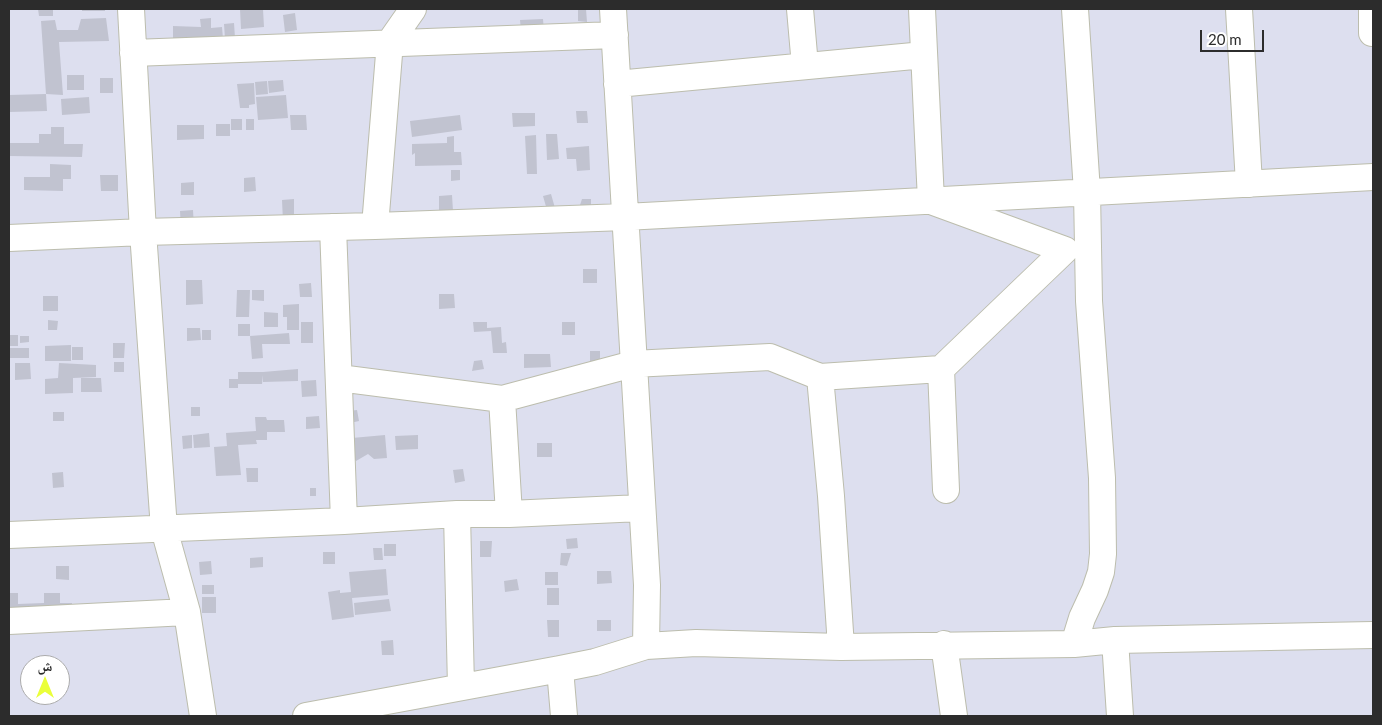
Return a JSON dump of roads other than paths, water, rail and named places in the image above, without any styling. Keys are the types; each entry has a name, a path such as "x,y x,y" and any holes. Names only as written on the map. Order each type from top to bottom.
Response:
{"street":[{"path":"131,9 143,232 164,529 187,612 203,716"},
{"path":"375,226 390,42 413,9"},
{"path":"613,9 647,585 646,646"},
{"path":"800,9 805,66"},
{"path":"922,9 931,201"},
{"path":"1074,644 1082,618 1095,590 1103,554 1102,478 1089,302 1087,192 1075,9"},
{"path":"1239,9 1249,184"},
{"path":"133,53 614,35"},
{"path":"617,84 924,55"},
{"path":"9,238 625,217 1373,177"},
{"path":"931,201 1065,250 1089,302"},
{"path":"333,227 344,521"},
{"path":"339,378 502,400 633,364 770,357 820,377 941,369 1065,250"},
{"path":"941,369 946,490"},
{"path":"820,377 831,496 841,647"},
{"path":"502,400 509,514"},
{"path":"9,535 344,521 457,514 509,514 641,508"},
{"path":"457,514 461,687"},
{"path":"9,621 187,612"},
{"path":"306,716 595,662 646,646 696,643 841,647 944,644 1074,644 1115,640 1373,635"},
{"path":"1115,640 1120,716"},
{"path":"944,644 954,716"},
{"path":"560,669 564,716"}]}
